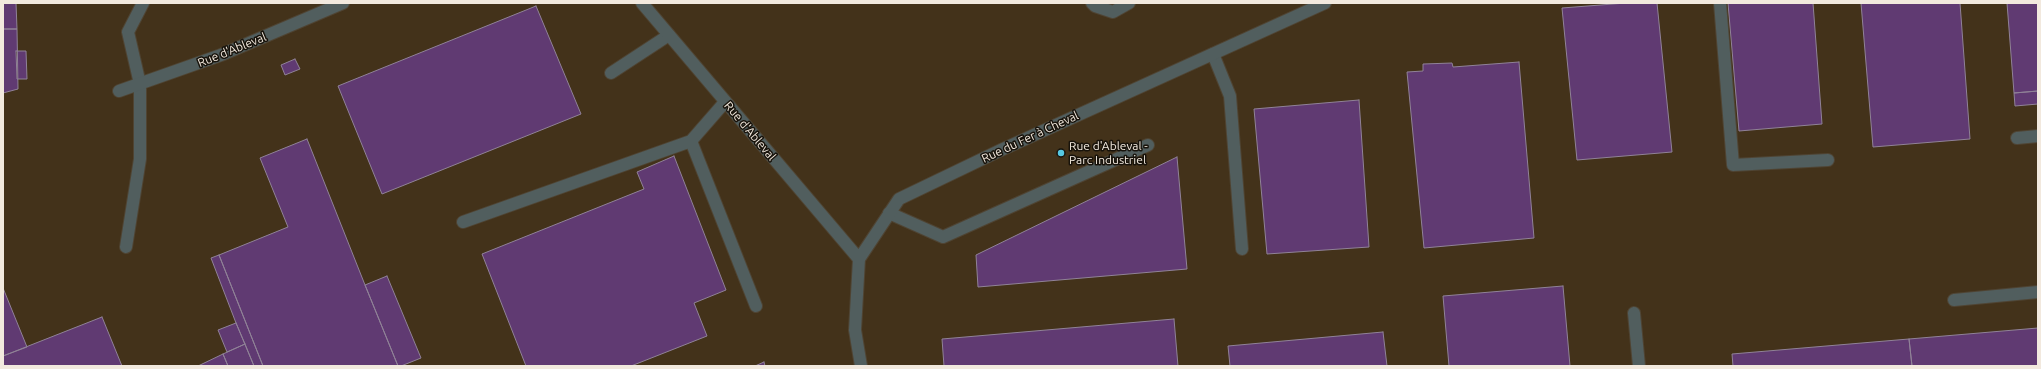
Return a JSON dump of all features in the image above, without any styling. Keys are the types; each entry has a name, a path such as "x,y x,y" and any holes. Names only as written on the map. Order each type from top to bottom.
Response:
{"street":[{"path":"126,247 140,159 140,84 128,32 143,3"},
{"name":"Rue d'Ableval","path":"118,91 221,55 343,3"},
{"name":"Rue d'Ableval","path":"642,3 859,259"},
{"path":"1092,3 1095,6 1113,12 1129,3"},
{"name":"Rue du Fer à Cheval","path":"861,366 855,330 859,259 899,199 1001,150 1325,3"},
{"path":"1720,3 1733,165 1828,160"},
{"path":"611,73 668,35"},
{"path":"1213,54 1230,96 1242,249"},
{"path":"463,222 691,141 725,102"},
{"path":"2017,138 2038,136"},
{"path":"691,141 756,306"},
{"path":"889,213 943,237 1148,145"},
{"path":"1954,300 2038,292"},
{"path":"1634,313 1639,366"}],"shaded area":[{"path":"3,3 2038,3 2038,366 3,366"}],"building":[{"path":"3,3 16,3 17,29 3,29"},
{"path":"1626,3 1657,3 1672,152 1577,160 1562,8"},
{"path":"1728,3 1813,3 1822,124 1739,131"},
{"path":"1861,3 1960,3 1970,139 1873,147"},
{"path":"2007,3 2038,3 2038,91 2014,93"},
{"path":"536,6 581,114 382,194 338,86"},
{"path":"3,29 17,29 18,89 3,93"},
{"path":"16,51 26,51 27,79 17,79"},
{"path":"295,59 300,69 285,75 281,65"},
{"path":"1519,62 1534,238 1424,248 1407,72 1423,71 1423,64 1452,63 1453,67"},
{"path":"2038,91 2038,104 2015,106 2014,93"},
{"path":"1359,100 1369,247 1267,254 1254,109"},
{"path":"307,139 398,366 263,366 219,255 288,227 260,158"},
{"path":"674,156 726,290 694,303 707,336 631,366 526,366 482,254 644,189 637,172"},
{"path":"1177,157 1187,269 978,287 976,255"},
{"path":"219,255 263,366 254,366 236,323 211,258"},
{"path":"387,276 421,358 401,366 398,366 365,285"},
{"path":"1563,286 1570,366 1449,366 1443,296"},
{"path":"3,288 27,347 3,356"},
{"path":"102,317 122,366 3,366 3,356"},
{"path":"1174,319 1178,366 944,366 942,339"},
{"path":"236,323 245,344 227,352 218,330"},
{"path":"2038,328 2038,366 1912,366 1909,339"},
{"path":"1383,332 1387,366 1230,366 1228,346"},
{"path":"1909,339 1912,366 1733,366 1732,354"},
{"path":"245,344 254,366 228,366 223,354"},
{"path":"223,354 228,366 198,366"},
{"path":"764,362 765,366 755,366"}],"place":[{"name":"Rue d'Ableval - Parc Industriel","path":"1061,153"}]}
